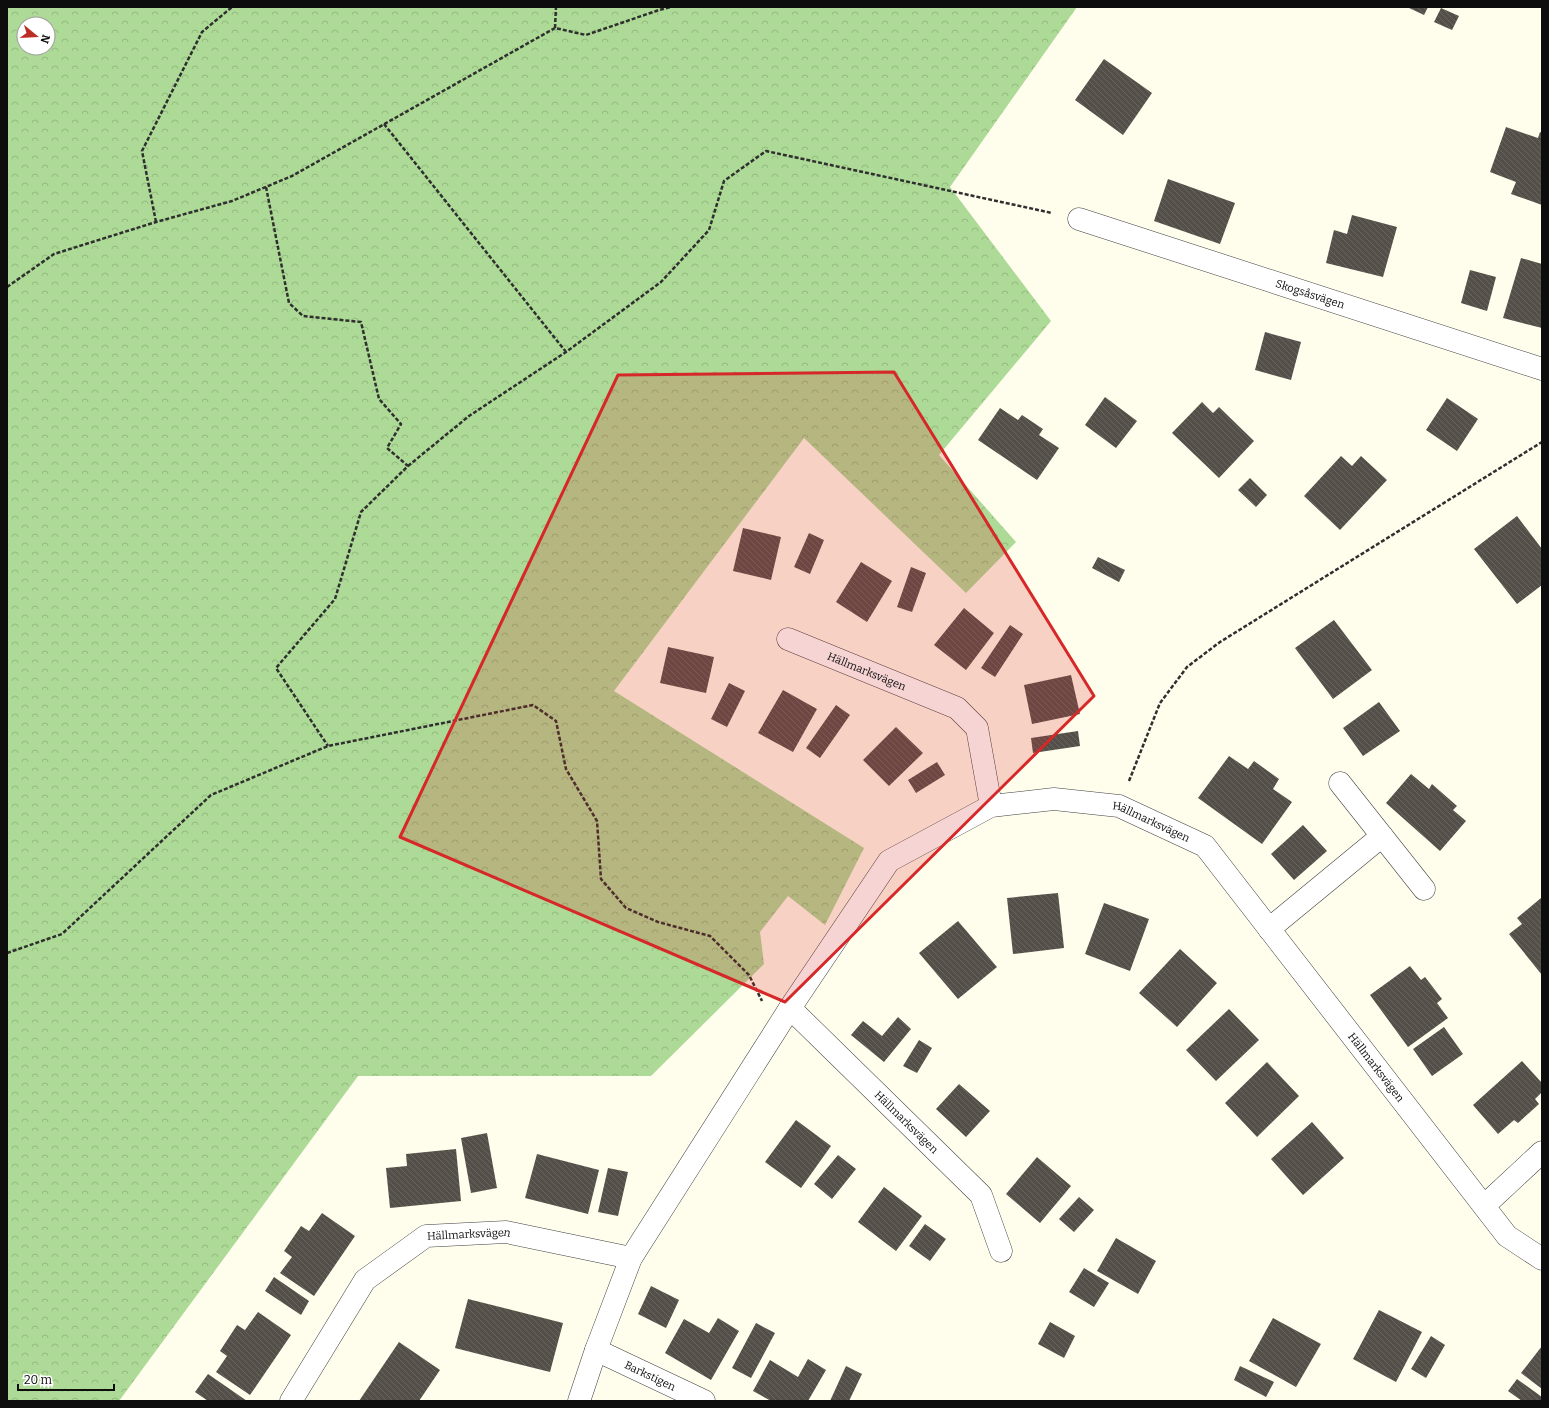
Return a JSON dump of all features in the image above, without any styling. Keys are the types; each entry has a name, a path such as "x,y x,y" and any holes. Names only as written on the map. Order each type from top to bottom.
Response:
{"street":[{"name":"Skogsåsvägen","path":"1079,219 1542,369"},
{"name":"Hällmarksvägen","path":"788,639 957,708 977,728 991,806"},
{"path":"1340,783 1424,889"},
{"name":"Hällmarksvägen","path":"579,1401 596,1350 631,1258 790,1008 889,861 991,806 1054,799 1119,806 1205,846 1507,1236 1542,1259"},
{"path":"1269,929 1382,836"},
{"name":"Hällmarksvägen","path":"790,1008 981,1196 1001,1251"},
{"path":"1484,1206 1542,1152"},
{"name":"Hällmarksvägen","path":"291,1401 365,1280 426,1236 506,1232 631,1258"},
{"name":"Barkstigen","path":"596,1350 704,1401"}],"path":[{"path":"156,222 142,151 202,32 232,7"},
{"path":"555,28 556,7"},
{"path":"7,287 54,254 156,222 232,201 292,176 555,28 586,35 671,7"},
{"path":"384,124 566,352"},
{"path":"328,746 276,668 335,599 361,512 408,466 469,416 566,352 661,282 709,230 724,181 766,151 1079,219"},
{"path":"266,187 289,303 303,316 361,322 379,400 401,424 387,448 408,466"},
{"path":"1119,806 1160,703 1187,667 1220,642 1542,442"},
{"path":"7,953 62,934 211,795 328,746 533,705 556,721 566,769 597,821 601,879 626,908 658,922 710,936 749,975 776,1030"}],"highlighted area":[{"path":"894,372 1094,696 785,1002 400,837 618,375"}],"green space":[{"path":"7,7 1077,7 950,187 1051,321 939,455 1016,542 966,593 804,438 614,691 864,848 825,925 788,896 760,932 764,964 651,1076 358,1076 119,1401 7,1401"}],"building":[{"path":"1407,7 1428,7 1424,15"},
{"path":"1441,8 1459,16 1452,30 1434,22"},
{"path":"1104,59 1152,93 1123,135 1075,100"},
{"path":"1506,127 1538,138 1540,132 1542,133 1542,205 1511,194 1516,182 1490,172"},
{"path":"1168,179 1235,203 1220,244 1154,221"},
{"path":"1352,215 1397,227 1383,277 1326,263 1334,230 1347,234"},
{"path":"1521,258 1542,264 1542,328 1503,318"},
{"path":"1470,270 1496,277 1487,311 1461,303"},
{"path":"1265,332 1301,342 1291,380 1255,370"},
{"path":"1105,397 1137,421 1116,448 1085,425"},
{"path":"1447,398 1478,419 1457,451 1426,430"},
{"path":"1202,402 1213,413 1219,407 1254,441 1219,478 1172,433"},
{"path":"1000,408 1018,420 1022,415 1043,429 1039,435 1059,448 1037,480 978,440"},
{"path":"1341,456 1352,466 1361,456 1387,480 1340,530 1304,496"},
{"path":"1250,478 1267,495 1256,507 1238,490"},
{"path":"1517,516 1542,549 1542,585 1517,604 1474,549"},
{"path":"743,528 781,537 771,580 733,571"},
{"path":"809,533 824,540 810,574 794,567"},
{"path":"1098,557 1125,570 1119,582 1092,568"},
{"path":"861,562 892,581 867,622 836,602"},
{"path":"911,567 926,573 912,612 897,607"},
{"path":"964,608 994,633 966,670 934,645"},
{"path":"1334,620 1372,670 1333,699 1295,648"},
{"path":"1010,625 1023,634 995,677 981,668"},
{"path":"668,647 714,657 706,693 660,683"},
{"path":"1071,675 1080,714 1032,724 1024,685"},
{"path":"729,683 745,691 727,727 711,719"},
{"path":"783,690 817,709 793,752 758,733"},
{"path":"1379,702 1400,731 1363,756 1343,728"},
{"path":"836,705 850,715 820,758 806,748"},
{"path":"896,727 923,753 889,786 863,760"},
{"path":"1078,731 1080,746 1033,753 1031,738"},
{"path":"1229,756 1248,769 1254,761 1279,779 1273,789 1292,802 1262,844 1198,798"},
{"path":"937,762 945,775 916,793 908,780"},
{"path":"1411,774 1429,789 1432,784 1457,806 1453,810 1466,821 1440,851 1386,803"},
{"path":"1303,825 1327,851 1294,880 1271,854"},
{"path":"1058,893 1064,948 1013,954 1007,898"},
{"path":"1541,898 1542,975 1509,934 1522,924 1517,918"},
{"path":"1104,903 1149,919 1130,971 1085,954"},
{"path":"958,921 997,967 958,999 919,953"},
{"path":"1180,949 1217,983 1177,1027 1139,993"},
{"path":"1410,966 1421,980 1425,977 1442,999 1437,1003 1448,1018 1408,1047 1370,995"},
{"path":"1229,1009 1259,1040 1216,1081 1186,1050"},
{"path":"898,1017 911,1029 884,1062 851,1035 863,1021 882,1036"},
{"path":"1444,1027 1463,1054 1432,1076 1413,1049"},
{"path":"919,1040 932,1048 917,1073 903,1066"},
{"path":"1522,1061 1542,1083 1542,1092 1535,1099 1539,1104 1518,1123 1514,1120 1498,1134 1473,1105"},
{"path":"1267,1062 1299,1096 1257,1137 1225,1103"},
{"path":"959,1084 990,1111 966,1137 936,1109"},
{"path":"796,1120 831,1146 801,1188 765,1162"},
{"path":"1312,1122 1344,1158 1303,1195 1271,1159"},
{"path":"487,1133 497,1188 471,1193 461,1138"},
{"path":"456,1149 461,1201 390,1208 386,1168 407,1166 406,1154"},
{"path":"537,1154 599,1170 588,1214 525,1198"},
{"path":"838,1155 856,1169 832,1199 814,1184"},
{"path":"1037,1157 1071,1186 1040,1223 1006,1194"},
{"path":"608,1168 628,1172 618,1216 598,1212"},
{"path":"884,1187 922,1216 896,1251 858,1222"},
{"path":"1079,1197 1094,1210 1074,1232 1059,1219"},
{"path":"322,1213 355,1236 314,1296 280,1273 292,1257 284,1251 301,1226 309,1231"},
{"path":"925,1224 946,1239 930,1261 909,1246"},
{"path":"1116,1238 1156,1261 1138,1294 1097,1271"},
{"path":"1084,1268 1109,1283 1094,1307 1069,1292"},
{"path":"274,1277 309,1301 301,1315 265,1291"},
{"path":"651,1286 679,1300 666,1328 638,1314"},
{"path":"468,1299 563,1323 550,1372 455,1348"},
{"path":"1379,1310 1422,1332 1396,1382 1353,1359"},
{"path":"258,1312 291,1335 250,1395 216,1372 227,1356 220,1351 237,1325 245,1330"},
{"path":"718,1318 739,1331 711,1380 665,1353 684,1319 709,1333"},
{"path":"1273,1318 1321,1344 1296,1387 1249,1361"},
{"path":"1050,1322 1075,1336 1064,1358 1038,1344"},
{"path":"756,1323 775,1333 751,1378 732,1368"},
{"path":"1431,1336 1445,1345 1426,1378 1411,1369"},
{"path":"399,1342 440,1370 419,1401 359,1401"},
{"path":"1542,1346 1542,1389 1521,1373"},
{"path":"808,1359 826,1370 808,1401 771,1401 753,1391 770,1360 798,1377"},
{"path":"846,1366 862,1374 849,1401 830,1401"},
{"path":"1240,1366 1274,1382 1266,1397 1234,1380"},
{"path":"208,1374 247,1401 208,1401 195,1392"},
{"path":"1517,1379 1542,1397 1542,1401 1522,1401 1508,1391"}]}
